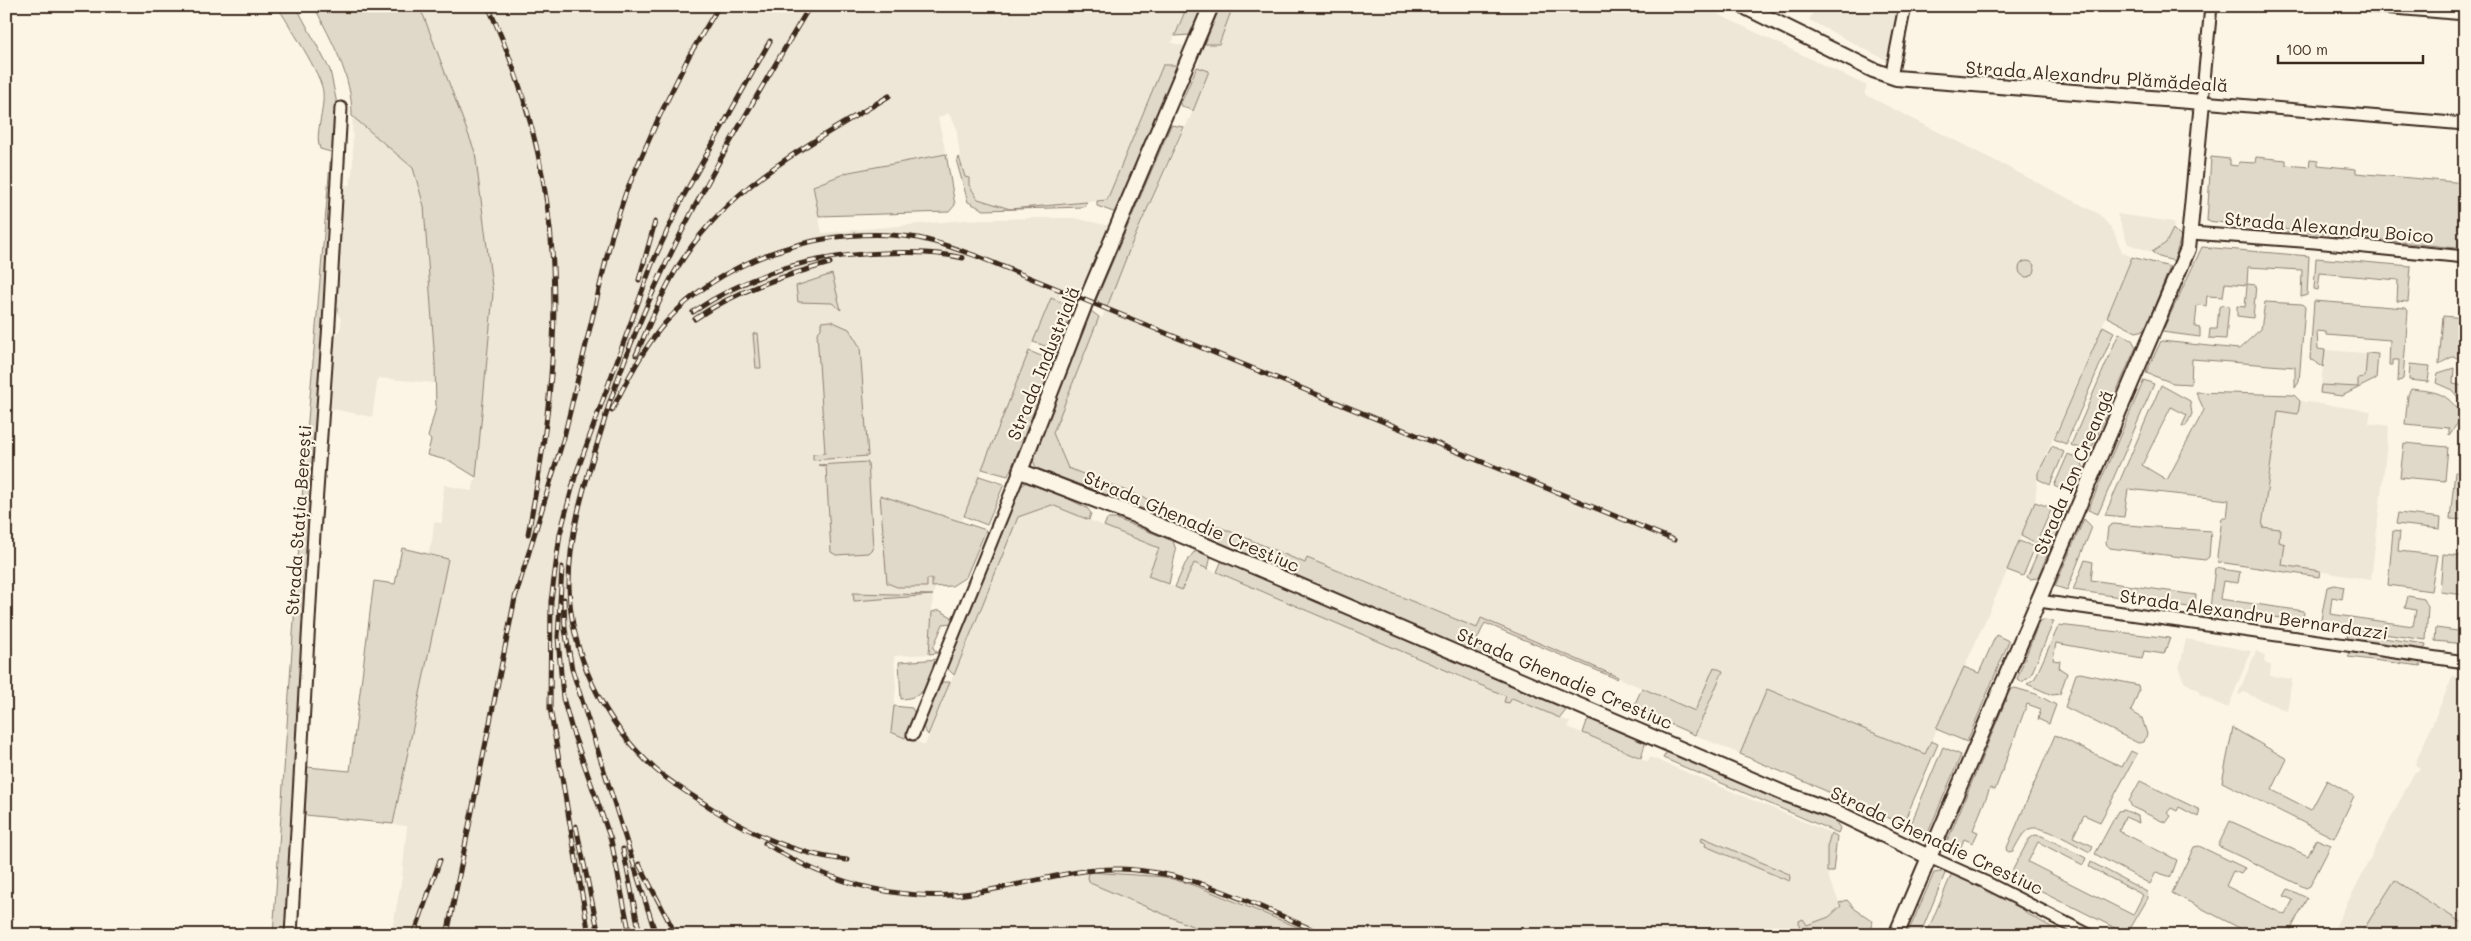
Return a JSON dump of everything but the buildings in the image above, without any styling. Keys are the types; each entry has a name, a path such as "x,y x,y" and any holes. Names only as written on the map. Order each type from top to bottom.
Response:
{"street":[{"name":"Strada Industrială","path":"913,734 1086,301 1211,6"},
{"name":"Strada Alexandru Plămădeală","path":"1743,6 1850,60 1891,77 2465,124"},
{"path":"1891,77 1905,6"},
{"name":"Strada Ion Creangă","path":"1896,935 2188,248 2191,233 2211,6"},
{"path":"2372,6 2465,14"},
{"name":"Strada Stația Berești","path":"291,935 341,108"},
{"name":"Strada Alexandru Boico","path":"2191,233 2315,242 2465,257"},
{"name":"Strada Ghenadie Crestiuc","path":"1020,470 1132,514 1783,792 1838,813 1985,882 2089,935"},
{"name":"Strada Alexandru Bernardazzi","path":"2039,601 2465,662"}],"shaded area":[{"path":"277,6 296,6 330,70 336,99 338,132 316,429 285,935 273,935 305,455 331,152 320,149 318,143 323,107 321,84 303,49"},
{"path":"314,6 1187,6 1172,43 1185,46 1177,65 1163,65 1107,200 1010,209 978,199 962,171 956,126 948,113 938,118 946,154 849,172 813,186 822,233 964,220 1032,218 1074,218 1110,226 1075,308 1051,298 936,585 933,595 929,654 894,656 896,688 891,732 925,745 1018,517 1052,505 1159,548 1149,576 1182,590 1194,563 1507,696 1505,702 1509,703 1511,698 1570,722 1568,727 1648,762 1650,757 1831,833 1827,847 1827,872 1831,884 1841,906 1868,935 391,935 402,877 407,826 305,815 307,767 350,771 374,581 395,584 402,548 428,553 432,541 434,522 442,523 444,485 472,491 476,477 450,461 427,455 431,440 428,437 436,407 435,383 378,378 372,417 329,408 333,341 341,327 341,319 335,309 343,185 350,185 353,165 352,94 339,56"},
{"path":"314,6 418,6 424,17 475,152 493,294 476,477 450,461 427,455 431,440 428,437 436,407 435,363 424,206 413,168 352,116 349,87 345,73"},
{"path":"1187,6 1202,6 1190,35 1175,36"},
{"path":"1220,6 1233,6 1219,44 1205,44"},
{"path":"1233,6 1701,6 1867,86 1864,94 2099,214 2114,232 2122,252 2132,257 2038,473 2035,502 2004,578 1926,754 1768,689 1740,754 1695,735 1723,670 1714,667 1695,711 1482,619 1477,628 1307,558 1305,563 1210,523 1068,468 1053,433 1099,317 1102,318 1132,243 1193,111 1209,71 1197,67 1205,44 1219,44"},
{"path":"1816,6 1900,6 1895,34 1886,60 1809,20"},
{"path":"1163,65 1177,65 1116,213 1097,206 1097,201 1107,200"},
{"path":"1197,67 1209,71 1193,111 1180,105"},
{"path":"1171,125 1184,127 1132,243 1107,307 1096,300"},
{"path":"946,154 955,205 949,212 819,216 813,186 849,172"},
{"path":"959,157 965,177 969,178 969,185 978,199 1010,209 1087,202 1084,207 984,210 968,202 957,163"},
{"path":"2211,157 2230,159 2230,165 2238,166 2239,162 2255,163 2256,157 2286,160 2286,165 2309,167 2310,160 2318,161 2318,165 2356,169 2356,173 2465,183 2465,249 2207,221"},
{"path":"2117,214 2174,222 2173,229 2166,243 2152,252 2128,244"},
{"path":"2173,229 2181,237 2174,261 2159,257 2152,252 2166,243"},
{"path":"2202,247 2309,256 2307,295 2301,297 2302,270 2248,267 2247,284 2256,285 2253,318 2237,316 2237,306 2245,307 2247,285 2225,283 2223,297 2207,296 2206,306 2197,305 2195,327 2200,328 2200,337 2162,332"},
{"path":"2132,257 2170,267 2145,330 2136,332 2107,317"},
{"path":"2316,258 2411,266 2408,302 2397,301 2398,280 2320,273 2318,290 2314,289"},
{"path":"2027,261 2033,263 2035,269 2033,275 2027,277 2021,275 2019,269 2021,263"},
{"path":"832,274 841,310 832,303 798,302 796,286"},
{"path":"1051,298 1075,308 1058,350 1033,342"},
{"path":"2314,301 2406,308 2408,311 2403,379 2398,382 2399,360 2393,360 2393,365 2389,365 2390,340 2326,335 2326,332 2317,331 2318,349 2325,350 2323,367 2310,359"},
{"path":"2265,302 2302,304 2305,307 2299,382 2295,388 2295,367 2192,359 2191,384 2173,383 2146,373 2161,341 2239,349 2261,329"},
{"path":"2223,305 2229,306 2226,339 2209,338 2210,329 2217,329 2219,307"},
{"path":"1091,311 1099,317 1053,433 1068,468 1157,503 1153,513 1036,468 1033,460"},
{"path":"2443,316 2465,318 2465,359 2452,357 2439,364"},
{"path":"831,321 849,329 860,347 868,456 813,460 813,454 825,453 817,333 821,329 821,322"},
{"path":"2103,326 2114,332 2066,444 2054,439"},
{"path":"758,333 761,368 756,368 753,334"},
{"path":"2119,333 2132,340 2136,347 2092,447 2085,450 2071,445"},
{"path":"2325,350 2378,354 2376,379 2342,396 2320,393"},
{"path":"1029,351 1051,360 1053,366 1008,476 982,469"},
{"path":"2367,353 2378,354 2376,379 2342,396 2320,393 2321,385 2358,387 2358,378 2365,377"},
{"path":"2410,364 2430,366 2428,382 2409,380"},
{"path":"2454,368 2453,384 2465,386 2465,406 2452,390 2436,383 2438,373"},
{"path":"2144,380 2154,384 2098,514 2088,510"},
{"path":"2161,385 2190,401 2192,414 2186,426 2182,426 2187,415 2171,407 2142,465 2167,480 2204,410 2196,392 2294,395 2300,401 2298,414 2278,411 2262,527 2280,529 2279,542 2285,544 2282,565 2320,571 2319,577 2218,562 2217,556 2222,518 2227,518 2229,500 2128,489 2124,517 2105,515"},
{"path":"2411,389 2444,396 2460,412 2460,420 2449,435 2449,428 2405,424 2408,395"},
{"path":"2300,401 2371,411 2369,423 2389,426 2371,580 2282,565 2261,540 2278,410 2298,414"},
{"path":"2404,443 2448,447 2445,481 2400,477"},
{"path":"2052,446 2064,452 2050,485 2038,479 2038,473"},
{"path":"2068,454 2080,459 2084,468 2075,486 2067,489 2059,488 2054,486"},
{"path":"868,462 873,548 868,553 836,555 831,552 826,466 818,465"},
{"path":"2455,472 2465,473 2465,520 2450,519"},
{"path":"979,476 1004,484 987,525 964,516"},
{"path":"1026,482 1034,482 1087,508 1091,513 1089,520 1052,505 1018,517 954,675 947,668 1020,488"},
{"path":"880,495 986,530 966,577 952,586 932,587 932,579 927,579 927,587 897,587 887,583"},
{"path":"2035,502 2052,508 2036,544 2021,536"},
{"path":"2057,509 2065,515 2064,519 2037,578 2030,579 2027,577"},
{"path":"2398,513 2441,518 2440,529 2396,524"},
{"path":"1107,519 1117,519 1173,541 1176,550 1169,584 1148,576 1159,548 1104,526"},
{"path":"2084,519 2092,527 2067,590 2055,586"},
{"path":"1210,523 1305,563 1307,558 1477,628 1481,618 1618,677 1617,679 1485,623 1474,646 1491,654 1490,659 1203,539 1203,534"},
{"path":"2113,524 2211,531 2209,557 2205,560 2110,548 2106,544 2108,527"},
{"path":"2393,531 2400,532 2398,551 2437,555 2431,591 2388,585"},
{"path":"2019,541 2035,547 2023,576 2007,570"},
{"path":"402,548 448,559 393,824 305,815 307,767 350,771 374,581 395,584"},
{"path":"1202,551 1211,556 1208,569 1194,563 1182,590 1175,587 1185,564 1194,552"},
{"path":"2443,554 2465,556 2465,595 2440,592"},
{"path":"1222,560 1567,709 1560,718 1512,698 1509,703 1504,702 1506,696 1217,572"},
{"path":"2085,560 2093,562 2091,580 2196,595 2195,608 2073,590"},
{"path":"2215,568 2240,572 2238,583 2223,581 2220,599 2304,611 2303,621 2210,608"},
{"path":"2335,585 2344,587 2342,599 2332,597 2330,614 2413,626 2416,610 2405,608 2408,596 2424,599 2428,607 2426,640 2320,625 2327,587"},
{"path":"853,593 933,595 854,601"},
{"path":"939,610 952,617 952,623 943,624 933,648 938,653 929,654 932,612"},
{"path":"2043,620 2054,621 2031,675 2022,682 2017,679 2039,622"},
{"path":"2059,625 2170,638 2164,654 2144,651 2142,659 2056,643 2053,660 2060,661 2059,668 2067,673 2060,694 2052,695 2027,684 2035,678"},
{"path":"2436,628 2465,632 2465,644 2435,641"},
{"path":"2347,633 2426,644 2425,648 2421,650 2348,639"},
{"path":"1996,635 2009,641 1967,742 1936,729 1964,667 1979,673"},
{"path":"2186,639 2251,651 2228,708 2200,695 2198,690 2184,682 2179,669"},
{"path":"2351,650 2418,660 2421,666 2348,657"},
{"path":"2256,651 2265,655 2264,661 2266,664 2271,665 2270,676 2292,679 2287,711 2243,692 2241,695 2238,694"},
{"path":"939,659 930,681 922,691 910,698 901,699 899,662"},
{"path":"1714,667 1723,671 1695,735 1633,708 1642,688 1695,711"},
{"path":"2080,673 2138,685 2139,691 2131,711 2142,718 2147,734 2144,742 2138,743 2065,707 2076,674"},
{"path":"2453,676 2465,678 2465,935 2331,935 2414,773 2420,769 2415,764"},
{"path":"941,682 950,682 928,735 922,726"},
{"path":"2015,688 2036,694 2056,705 2049,724 2038,719 2041,709 2027,704 1995,790 1990,788 1973,830 1978,832 1973,843 1964,839 1959,852 1951,849 1947,842 2010,690"},
{"path":"1767,689 1925,754 1931,741 1938,744 1903,824 1740,754"},
{"path":"894,706 912,708 915,714 905,738 891,732"},
{"path":"1592,718 1646,741 1641,758 1583,733 1587,721"},
{"path":"2233,728 2287,759 2272,790 2311,810 2327,780 2354,796 2334,838 2222,782"},
{"path":"2055,735 2122,767 2131,751 2137,754 2100,822 2084,815 2073,837 2093,846 2090,852 2051,832 2035,828 2026,831 2013,851 2009,852 2006,850"},
{"path":"1943,747 1961,755 1928,833 1910,826"},
{"path":"1669,751 1835,821 1840,828 1838,833 1663,758"},
{"path":"2140,781 2200,810 2198,817 2179,807 2177,811 2171,808 2167,813 2171,816 2166,823 2132,807 2129,801"},
{"path":"2124,810 2138,816 2139,823 2125,817 2119,831 2177,860 2171,877 2156,872 2150,884 2095,854 2118,811"},
{"path":"2230,821 2308,856 2316,839 2331,845 2310,886 2306,888 2218,846"},
{"path":"1831,833 1837,836 1833,872 1827,872 1827,847"},
{"path":"2035,835 2042,836 2086,858 2083,865 2038,842 2028,862 2133,915 2143,895 2089,867 2091,862 2147,892 2148,898 2127,934 2010,875 2029,839"},
{"path":"1702,837 1789,874 1789,881 1705,846 1706,843 1701,841"},
{"path":"2199,846 2245,868 2241,874 2233,871 2226,886 2285,915 2293,900 2284,896 2288,889 2307,898 2288,935 2253,935 2172,893 2194,847"},
{"path":"1946,871 1920,935 1907,935 1934,873"},
{"path":"1089,872 1166,877 1199,887 1317,935 1213,935 1090,883 1088,878"},
{"path":"1952,873 2020,905 2026,913 2062,933 1983,935 1974,930 1972,935 1926,935"},
{"path":"2395,880 2465,925 2465,935 2360,935"},
{"path":"1847,900 1855,909 1873,921 1868,935 1800,933 1799,921 1803,919 1807,925 1829,917 1841,906 1839,903"}],"railway":[{"path":"488,6 515,73 534,138 547,202 553,267 553,331 549,397 528,534"},
{"path":"447,935 515,598 564,437 612,235 626,192 659,117 689,56 719,6"},
{"path":"611,399 630,347 674,246 726,149 810,6"},
{"path":"589,935 550,708 551,601 560,534 575,477 652,264 683,197 770,41"},
{"path":"636,355 658,304 677,267 705,230 727,206 778,165 889,96"},
{"path":"639,280 655,222"},
{"path":"612,410 643,354 665,323 689,299 717,279 748,263 781,250 815,241 850,236 885,235 918,238 979,257 1674,540"},
{"path":"693,312 715,298 761,276 784,268 832,257 858,254 914,253 963,258"},
{"path":"695,319 743,292 777,279 830,263"},
{"path":"610,401 577,515 570,561 571,611 583,661 593,686 620,731 655,769 674,784 724,816 757,834 792,848 847,860"},
{"path":"562,567 558,637 563,698 572,730 611,840 630,935"},
{"path":"564,599 565,629 572,669 656,935"},
{"path":"576,826 599,935"},
{"path":"765,843 817,871 873,889 902,893 931,895 961,894 1103,869 1147,871 1200,883 1250,902 1325,935"},
{"path":"623,849 640,935"},
{"path":"414,935 440,860"},
{"path":"639,864 676,935"}]}
